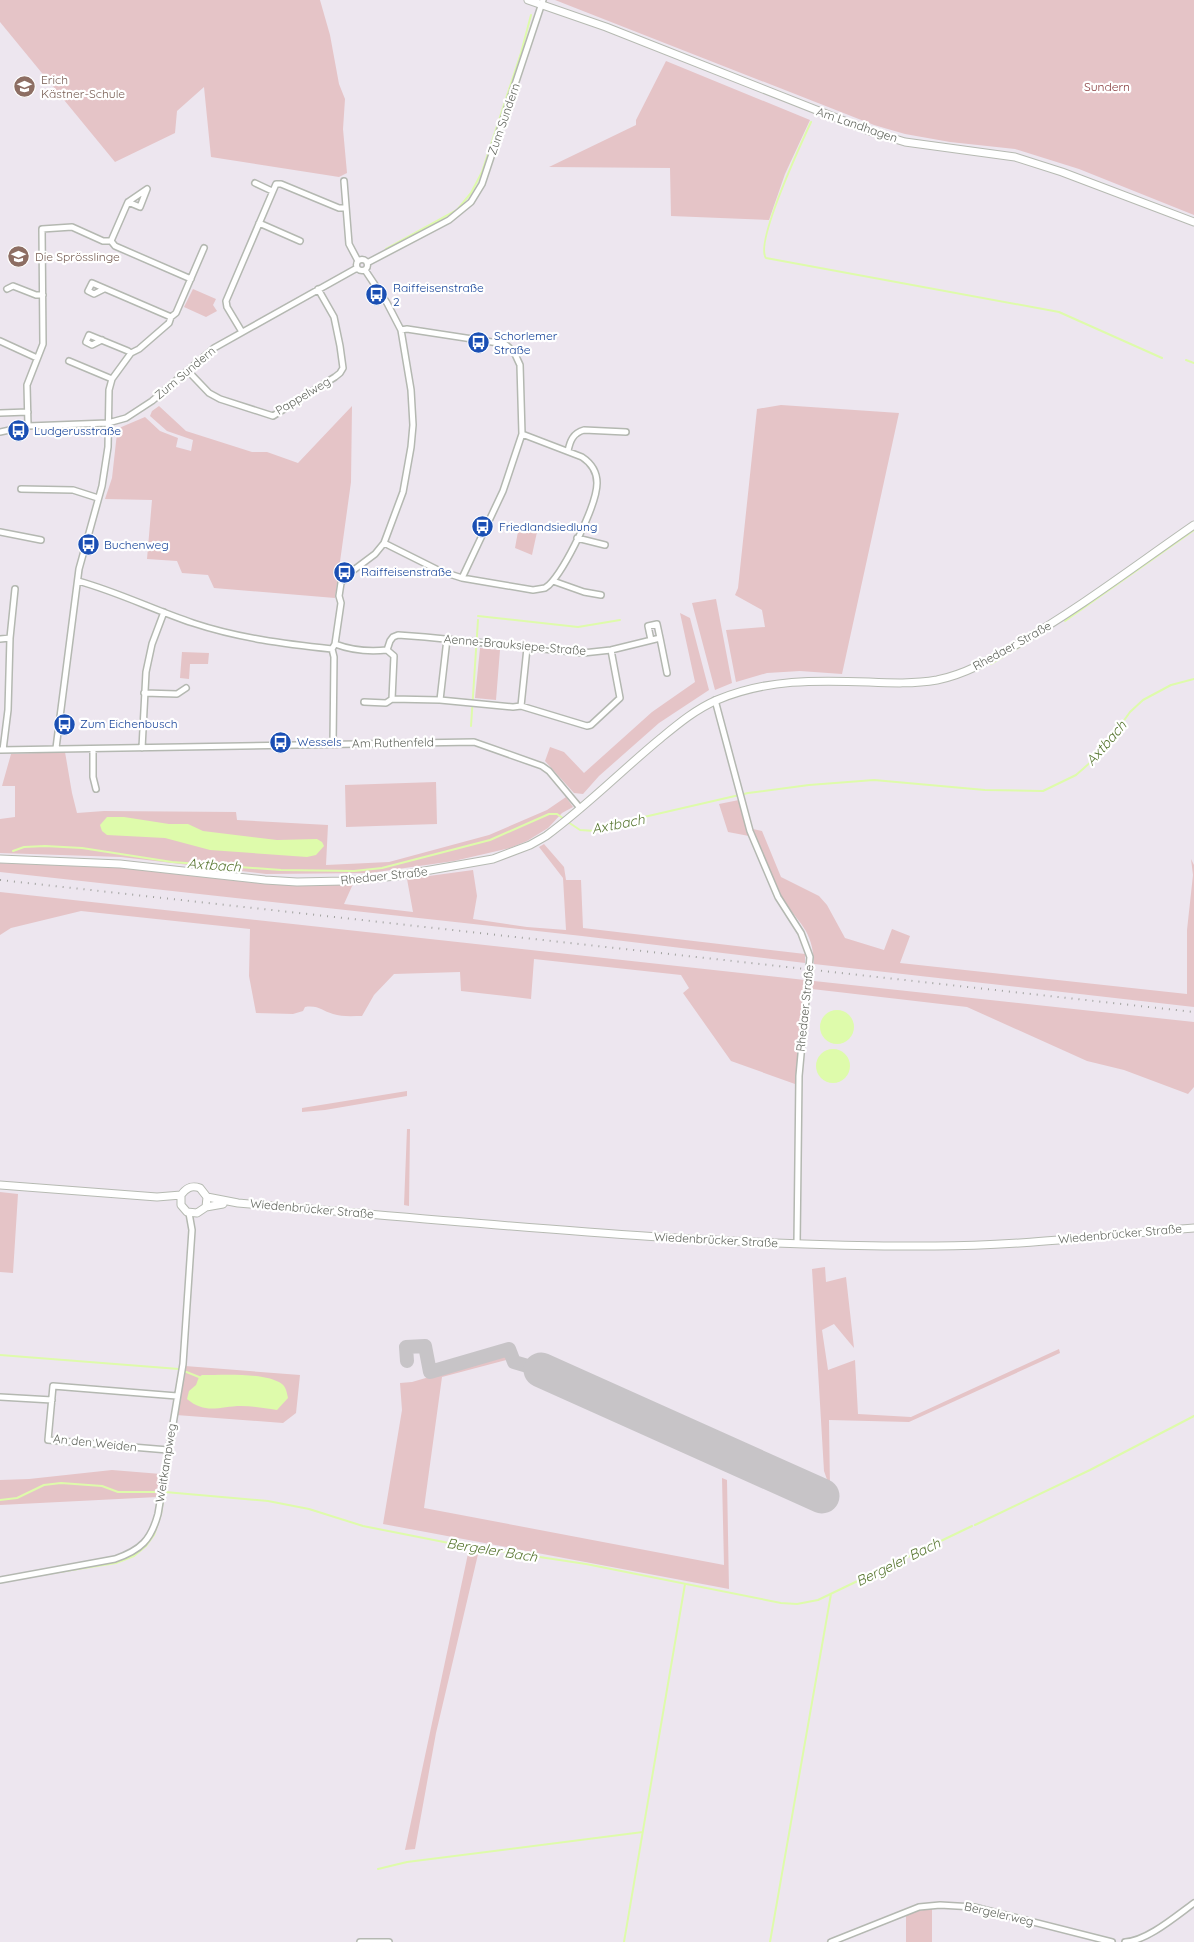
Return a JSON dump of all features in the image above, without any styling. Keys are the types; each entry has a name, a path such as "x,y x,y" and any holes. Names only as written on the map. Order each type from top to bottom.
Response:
{"street":[{"name":"Am Landhagen","path":"528,0 543,2 872,132 905,142 1016,158 1062,172 1194,222"},
{"name":"Zum Sundern","path":"367,263 450,220 461,212 477,193 506,115 543,2"},
{"path":"344,181 349,244 358,261 357,268 365,270"},
{"path":"255,183 272,191"},
{"path":"242,332 227,307 226,301 276,184 281,184 339,208 346,208"},
{"path":"111,240 128,202"},
{"path":"259,223 300,241"},
{"path":"28,426 27,385 43,344 42,229 72,227 103,241 111,240"},
{"path":"111,240 115,246 191,279"},
{"path":"56,748 79,569 102,486 108,447 109,390 112,379 132,353 169,323 171,317 176,312 204,248"},
{"path":"333,744 334,646 341,603 339,596 341,583 347,575 375,554 384,543 403,492 410,456 413,424 410,383 401,330 387,303 365,270 367,263 365,260 358,261"},
{"name":"Zum Sundern","path":"0,432 28,426 108,423 126,418 141,409 214,348 357,268"},
{"path":"7,289 13,286 36,295 43,295"},
{"path":"104,289 171,317"},
{"name":"Pappelweg","path":"188,371 209,393 220,399 273,416 335,377 342,368 340,346 334,317 318,289"},
{"path":"401,330 408,329 505,344 511,348 518,358 520,365 522,434 503,491 462,578"},
{"path":"102,340 132,353"},
{"path":"0,341 37,358"},
{"path":"69,361 112,379"},
{"path":"0,414 28,412"},
{"path":"568,451 574,435 584,430 626,432"},
{"path":"384,543 422,563 462,578 533,590 545,588 553,581 563,566 577,538 593,500 597,482 594,469 582,457 522,434"},
{"path":"21,489 73,490 98,498"},
{"name":"Rhedaer Straße","path":"0,859 120,864 297,882 344,881 396,876 493,859 530,846 559,826 675,726 698,709 715,700 736,692 771,684 819,680 912,682 936,680 968,671 1062,618 1194,525"},
{"path":"0,532 41,540"},
{"path":"577,538 605,545"},
{"path":"553,581 584,592 601,595"},
{"path":"78,582 127,596 193,623 254,638 286,644 334,646 377,651 387,650 394,656 392,698"},
{"path":"1,750 8,701 10,638 15,589"},
{"path":"142,748 144,693 149,657 164,612"},
{"path":"651,640 648,626 657,624 667,674"},
{"name":"Aenne-Brauksiepe-Straße","path":"387,650 393,637 398,636 583,653 611,650 660,638"},
{"path":"0,638 10,638"},
{"path":"440,700 447,639"},
{"path":"521,706 527,648"},
{"path":"334,655 348,649"},
{"path":"364,702 386,703 392,698 521,706 583,726 591,725 620,698 611,650"},
{"path":"144,693 177,694 186,688"},
{"name":"Rhedaer Straße","path":"715,700 750,831 778,897 801,933 810,957 798,1076 797,1244"},
{"name":"Am Ruthenfeld","path":"1,750 474,742 542,766 580,808"},
{"path":"93,749 93,777 96,789"},
{"path":"0,1185 181,1199"},
{"path":"206,1207 208,1197 204,1190 196,1186 187,1188 181,1199 183,1208 193,1213 206,1207 212,1204 238,1203"},
{"path":"208,1197 238,1203"},
{"name":"Wiedenbrücker Straße","path":"238,1203 636,1236 797,1244 981,1245 1194,1228"},
{"name":"Weitkampweg","path":"0,1580 115,1559 132,1553 151,1534 158,1514 182,1370 193,1213"},
{"path":"0,1397 52,1400 53,1386 177,1396"},
{"name":"An den Weiden","path":"52,1400 48,1440 168,1450"},
{"path":"1125,1942 1133,1942 1148,1934 1194,1903"},
{"name":"Bergelerweg","path":"831,1942 920,1907 960,1905 974,1906 1112,1942"},
{"path":"360,1942 389,1942"}],"green space":[{"path":"0,0 320,0 330,35 339,84 345,99 343,129 347,173 339,177 211,157 204,87 177,111 175,133 115,162 0,22"},
{"name":"Sundern","path":"555,0 1194,0 1194,215 1079,169 1015,149 950,142 905,134 874,125"},
{"path":"666,61 810,120 785,174 769,220 671,216 670,168 549,167 636,125 636,120"},
{"path":"193,289 216,299 213,305 217,311 206,317 184,307"},
{"path":"781,405 899,413 842,674 800,671 767,673 736,682 726,630 765,627 762,610 735,595 738,588 757,409"},
{"path":"159,406 186,431 252,452 267,452 298,463 352,406 351,482 335,598 214,588 208,575 182,573 177,561 147,559 152,500 105,499 112,478 119,428 145,417 160,431 178,438 176,447 191,451 193,440 167,431 150,416 152,411"},
{"path":"519,526 537,532 532,555 515,548"},
{"path":"716,599 732,683 715,690 692,603"},
{"path":"680,613 690,618 709,690 659,723 599,776 583,794 574,793 545,761 550,747 564,752 584,773 652,712 695,682"},
{"path":"480,648 500,650 496,700 475,698"},
{"path":"182,652 209,653 208,664 190,664 189,679 180,678"},
{"path":"65,752 77,813 104,811 236,812 237,820 328,825 326,865 389,862 489,835 547,810 566,797 573,807 562,813 548,828 527,841 510,848 454,861 370,873 266,874 121,857 0,853 0,819 15,817 15,786 2,786 11,754"},
{"path":"436,782 437,824 346,827 345,785"},
{"path":"739,800 749,836 728,832 719,804"},
{"path":"753,829 762,831 781,877 819,896 827,905 845,938 884,950 892,929 910,936 900,963 1187,994 1187,930 1193,875 1191,859 1194,865 1194,1007 814,964 808,934 777,890"},
{"path":"544,844 564,867 566,880 581,880 583,928 805,954 805,963 582,936 0,872 0,863 121,868 265,884 353,884 344,904 413,912 407,879 473,870 477,896 473,919 527,927 566,930 563,878 539,847"},
{"path":"0,892 805,980 795,1084 731,1061 683,993 689,988 681,975 534,959 531,999 461,991 460,972 394,974 374,995 362,1016 336,1015 310,1007 305,1007 303,1011 293,1014 256,1013 249,976 250,929 81,911 11,928 0,935"},
{"path":"814,981 1194,1022 1194,1087 1188,1094 1124,1070 1087,1061 967,1007 812,989"},
{"path":"407,1091 407,1096 302,1112 302,1108"},
{"path":"407,1129 410,1129 409,1206 404,1205"},
{"path":"0,1192 18,1194 13,1273 0,1272"},
{"path":"825,1267 826,1282 846,1277 854,1348 834,1324 822,1330 828,1370 855,1360 858,1414 911,1417 1059,1349 1060,1353 909,1422 829,1420 830,1488 824,1471 812,1269"},
{"path":"508,1354 510,1359 442,1377 424,1508 724,1565 722,1478 727,1480 729,1589 383,1524 402,1410 400,1383 412,1382"},
{"path":"185,1366 300,1375 296,1413 283,1423 176,1415"},
{"path":"112,1470 161,1474 158,1497 0,1505 0,1480 29,1479"},
{"path":"469,1549 479,1550 436,1733 415,1849 405,1850"},
{"path":"932,1908 932,1942 906,1942 906,1914"}],"shaded area":[{"path":"107,817 124,817 169,824 188,824 203,831 277,840 317,839 324,846 316,855 307,857 210,850 165,838 107,835 102,831 100,825"},
{"path":"837,1010 849,1015 854,1027 849,1039 837,1044 825,1039 820,1027 825,1015"},
{"path":"833,1049 840,1050 845,1054 849,1059 849,1073 845,1078 840,1082 833,1083 826,1082 821,1078 817,1073 816,1066 817,1059 821,1054 826,1050"},
{"path":"202,1375 244,1375 275,1380 285,1388 288,1398 277,1410 245,1406 200,1407 187,1399 189,1391 196,1385 199,1377"}],"waterway":[{"path":"386,249 457,210 471,193 482,172 521,53 531,15"},
{"path":"811,122 773,214 764,249 766,258 1059,312 1162,358"},
{"path":"1186,360 1194,363"},
{"path":"1065,621 1194,530"},
{"path":"478,616 578,627 620,620"},
{"path":"471,726 478,620"},
{"path":"991,664 1031,640"},
{"name":"Axtbach","path":"568,822 580,830 595,831 631,820 748,793 809,785 874,780 985,790 1043,791 1076,775 1092,761 1105,747 1130,712 1143,700 1171,685 1194,679"},
{"name":"Axtbach","path":"13,851 24,847 45,846 82,848 172,862 281,870 354,871 382,868 490,840 549,814 557,814 564,819"},
{"path":"0,1355 179,1369 199,1377"},
{"name":"Bergeler Bach","path":"975,1525 1090,1470 1194,1416"},
{"name":"Bergeler Bach","path":"0,1500 17,1498 44,1485 61,1483 102,1486 118,1492 165,1492 268,1501 309,1509 363,1526 454,1544 586,1564 781,1603 797,1604 818,1600 972,1526"},
{"path":"34,1576 116,1563 134,1556 146,1546 154,1535 161,1514 164,1493"},
{"path":"624,1942 685,1584"},
{"path":"770,1942 831,1594"},
{"path":"378,1869 407,1862 643,1832"}],"taxiway":[{"path":"407,1361 406,1347 425,1346 430,1372 509,1349 514,1362 541,1370"}],"runway":[{"path":"541,1370 822,1496"}],"railway":[{"path":"0,880 1194,1012"}],"place":[{"name":"Erich Kästner-Schule","path":"25,87"},
{"name":"Die Sprösslinge","path":"19,257"},
{"name":"Raiffeisenstraße 2","path":"377,295"},
{"name":"Schorlemer Straße","path":"478,343"},
{"name":"Ludgerusstraße","path":"18,431"},
{"name":"Friedlandsiedlung","path":"483,527"},
{"name":"Buchenweg","path":"88,545"},
{"name":"Raiffeisenstraße","path":"345,572"},
{"name":"Zum Eichenbusch","path":"64,724"},
{"name":"Wessels","path":"281,742"}]}
